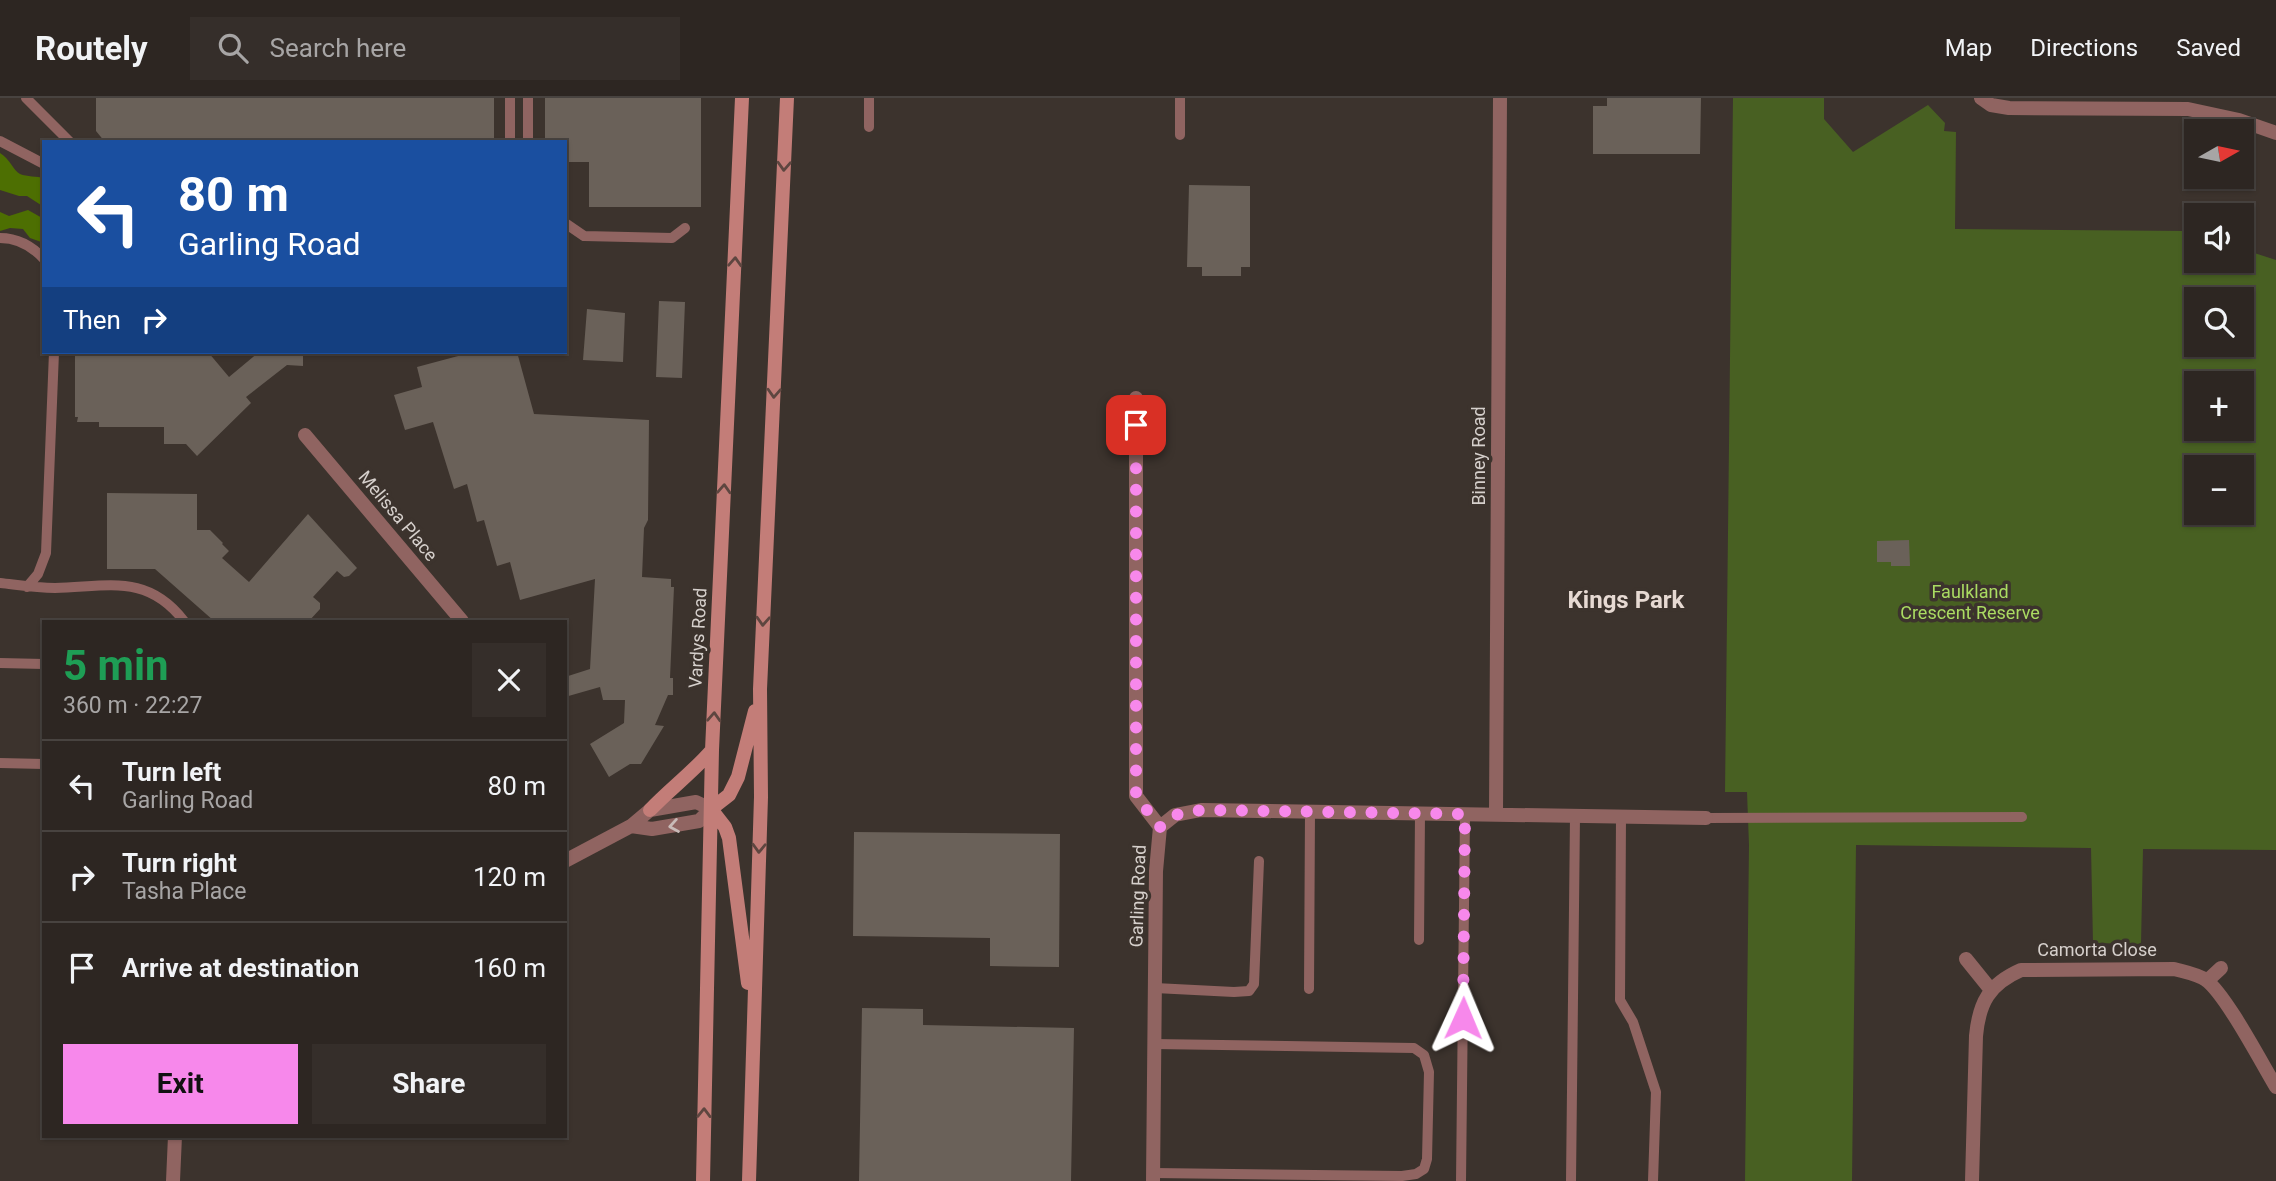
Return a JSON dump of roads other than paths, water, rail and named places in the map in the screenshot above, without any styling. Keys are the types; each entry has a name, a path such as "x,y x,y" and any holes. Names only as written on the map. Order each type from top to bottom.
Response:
{"main road":[{"name":"Vardys Road","path":"703,1181 712,750 742,98"},
{"path":"749,1181 761,797 760,689 787,98"},
{"path":"753,1028 729,838 711,809 729,795 738,777 760,689"},
{"path":"650,810 668,791 694,771 712,750"}],"street":[{"name":"Binney Road","path":"1496,814 1500,98"},
{"path":"1980,98 1991,105 2009,108 2188,103 2276,133"},
{"path":"1136,398 1136,796 1160,827"},
{"name":"Melissa Place","path":"305,435 461,620"},
{"path":"567,860 631,826 650,810 696,802 711,809 699,821 652,829 631,826"},
{"name":"Garling Road","path":"1154,1177 1156,871 1160,827 1175,815 1201,810 1706,818"},
{"path":"1966,958 1991,990 1978,1014 1972,1181"},
{"path":"2221,968 2207,981 2224,1001 2276,1087"},
{"name":"Camorta Close","path":"1991,990 2006,977 2021,970 2037,969 2175,969 2207,981"},
{"path":"173,1181 175,1138"}],"lane":[{"path":"26,98 68,140"},
{"path":"510,98 510,140"},
{"path":"528,98 528,140"},
{"path":"869,98 869,127"},
{"path":"1180,98 1180,135"},
{"path":"0,141 42,163"},
{"path":"567,224 584,236 672,238 685,228"},
{"path":"0,238 8,238 29,246 42,257"},
{"path":"27,587 38,574 46,553 54,354"},
{"path":"0,583 27,587 130,585 160,597 183,620"},
{"path":"0,663 42,664"},
{"path":"0,764 42,764"},
{"path":"1309,989 1310,811"},
{"path":"1419,940 1420,813"},
{"path":"1461,1181 1465,814"},
{"path":"1570,1181 1575,816"},
{"path":"1620,816 1620,1000 1633,1022 1656,1092 1653,1181"},
{"path":"1706,818 2022,817"},
{"path":"1155,988 1234,992 1248,991 1254,984 1259,861"},
{"path":"1154,1044 1414,1048 1424,1055 1429,1072 1427,1158 1424,1169 1416,1174 1154,1177"}],"district":[{"name":"Kings Park","path":"1626,600"}],"park label":[{"name":"Faulkland Crescent Reserve","path":"1970,602"}]}
